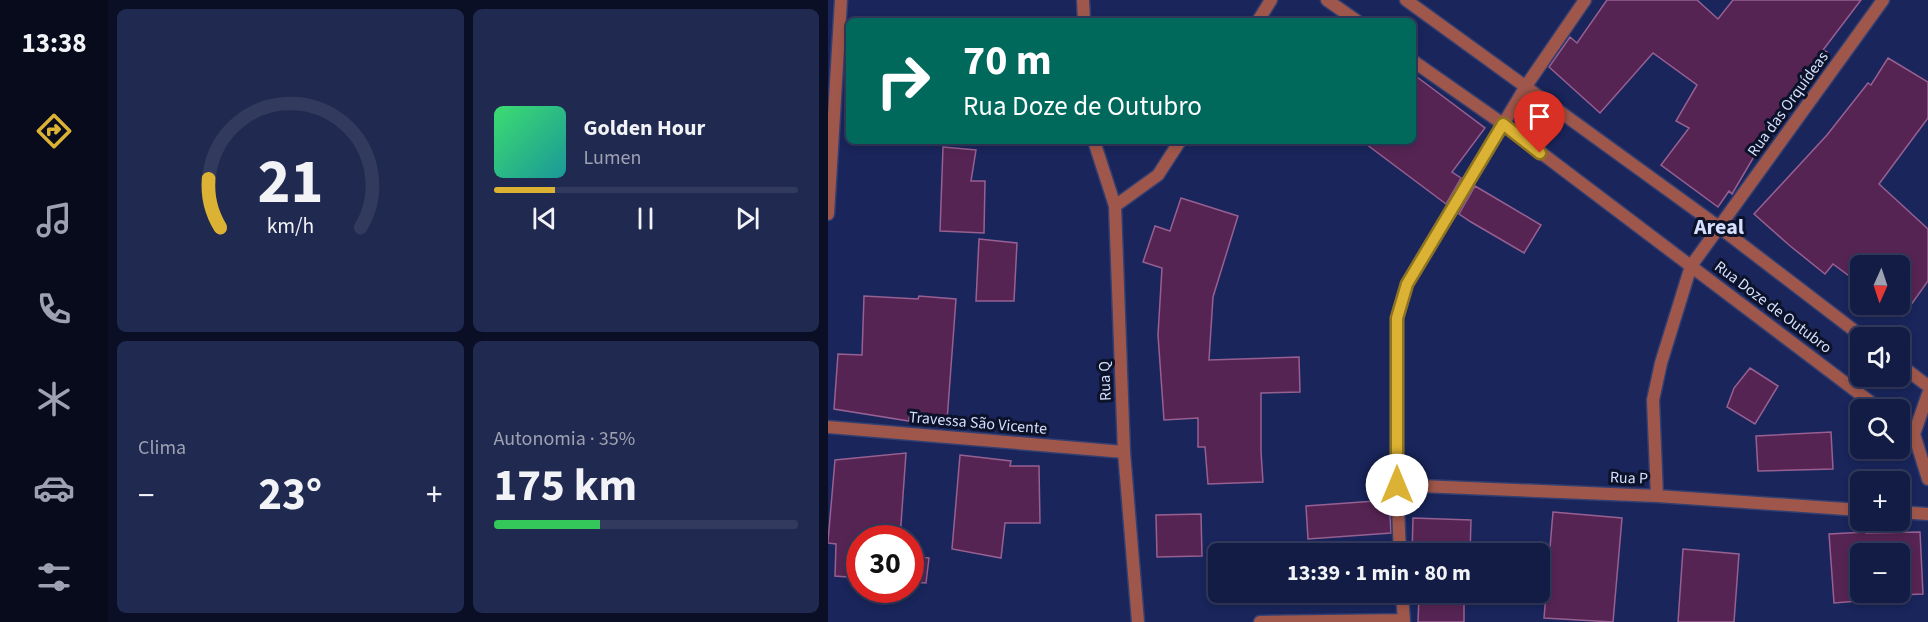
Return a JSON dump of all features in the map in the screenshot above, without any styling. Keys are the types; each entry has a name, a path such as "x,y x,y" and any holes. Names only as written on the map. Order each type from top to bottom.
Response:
{"street":[{"path":"828,214 841,0"},
{"path":"1083,0 1084,18"},
{"path":"1260,18 1271,0"},
{"path":"1327,0 1353,18"},
{"name":"Rua Doze de Outubro","path":"1406,0 1719,228 1850,327"},
{"path":"1400,543 1397,485 1397,318 1407,284 1526,86 1585,0"},
{"name":"Rua das Orquídeas","path":"1657,496 1653,400 1661,363 1691,266 1883,0"},
{"name":"Rua Doze de Outubro","path":"1416,63 1503,124 1866,399"},
{"name":"Rua Q","path":"1095,144 1115,206 1124,452 1138,622"},
{"path":"1115,206 1158,176 1178,144"},
{"path":"1910,372 1928,386"},
{"path":"1928,393 1914,434 1928,479"},
{"name":"Travessa São Vicente","path":"828,427 1124,452"},
{"path":"1910,431 1914,434"},
{"name":"Rua P","path":"1397,485 1657,496 1850,509"},
{"path":"1910,513 1928,514"},
{"path":"1260,622 1404,621 1403,603"}],"building":[{"path":"1607,0 1697,0 1718,19 1733,0 1861,0 1823,50 1827,52 1807,76 1803,73 1732,194 1729,191 1718,207 1661,165 1689,128 1676,121 1697,85 1653,53 1600,113 1549,67 1570,37 1577,43"},
{"path":"1888,58 1928,82 1928,118 1879,184 1928,229 1928,281 1910,306 1910,255 1850,255 1850,277 1833,264 1825,274 1754,214 1827,135 1868,83 1871,85"},
{"path":"1416,76 1485,128 1452,172 1461,178 1446,204 1366,144 1416,144"},
{"path":"943,147 976,150 971,181 985,181 984,233 940,231"},
{"path":"1475,186 1541,225 1524,253 1459,214"},
{"path":"1181,198 1238,216 1213,297 1209,360 1299,357 1300,392 1261,393 1263,482 1208,484 1205,447 1198,447 1198,418 1164,420 1158,335 1162,268 1143,262 1155,226 1170,231"},
{"path":"979,239 1017,243 1014,301 976,301"},
{"path":"864,296 956,299 947,421 909,418 909,421 834,409 838,354 862,355"},
{"path":"1750,368 1778,386 1755,424 1727,407 1734,388"},
{"path":"1831,432 1833,469 1758,471 1756,436"},
{"path":"906,453 901,525 846,525 846,577 835,576 836,544 828,543 835,460"},
{"path":"960,455 1011,461 1010,466 1039,466 1040,523 1005,523 1001,558 952,549"},
{"path":"1389,500 1391,533 1308,539 1306,506"},
{"path":"1553,512 1622,518 1613,622 1544,618 1545,603 1550,603 1550,547"},
{"path":"1201,514 1202,556 1157,557 1156,515"},
{"path":"1413,518 1471,520 1470,543 1412,543"},
{"path":"1920,532 1923,594 1910,594 1910,543 1850,543 1850,602 1834,603 1829,534"},
{"path":"1683,549 1739,554 1734,622 1678,622"},
{"path":"924,557 929,558 926,583 924,583"},
{"path":"1419,603 1464,603 1464,622 1418,622"}],"district":[{"name":"Areal","path":"1719,227"}],"route":[{"path":"1397,485 1397,318 1407,284 1503,124 1540,153"}]}
